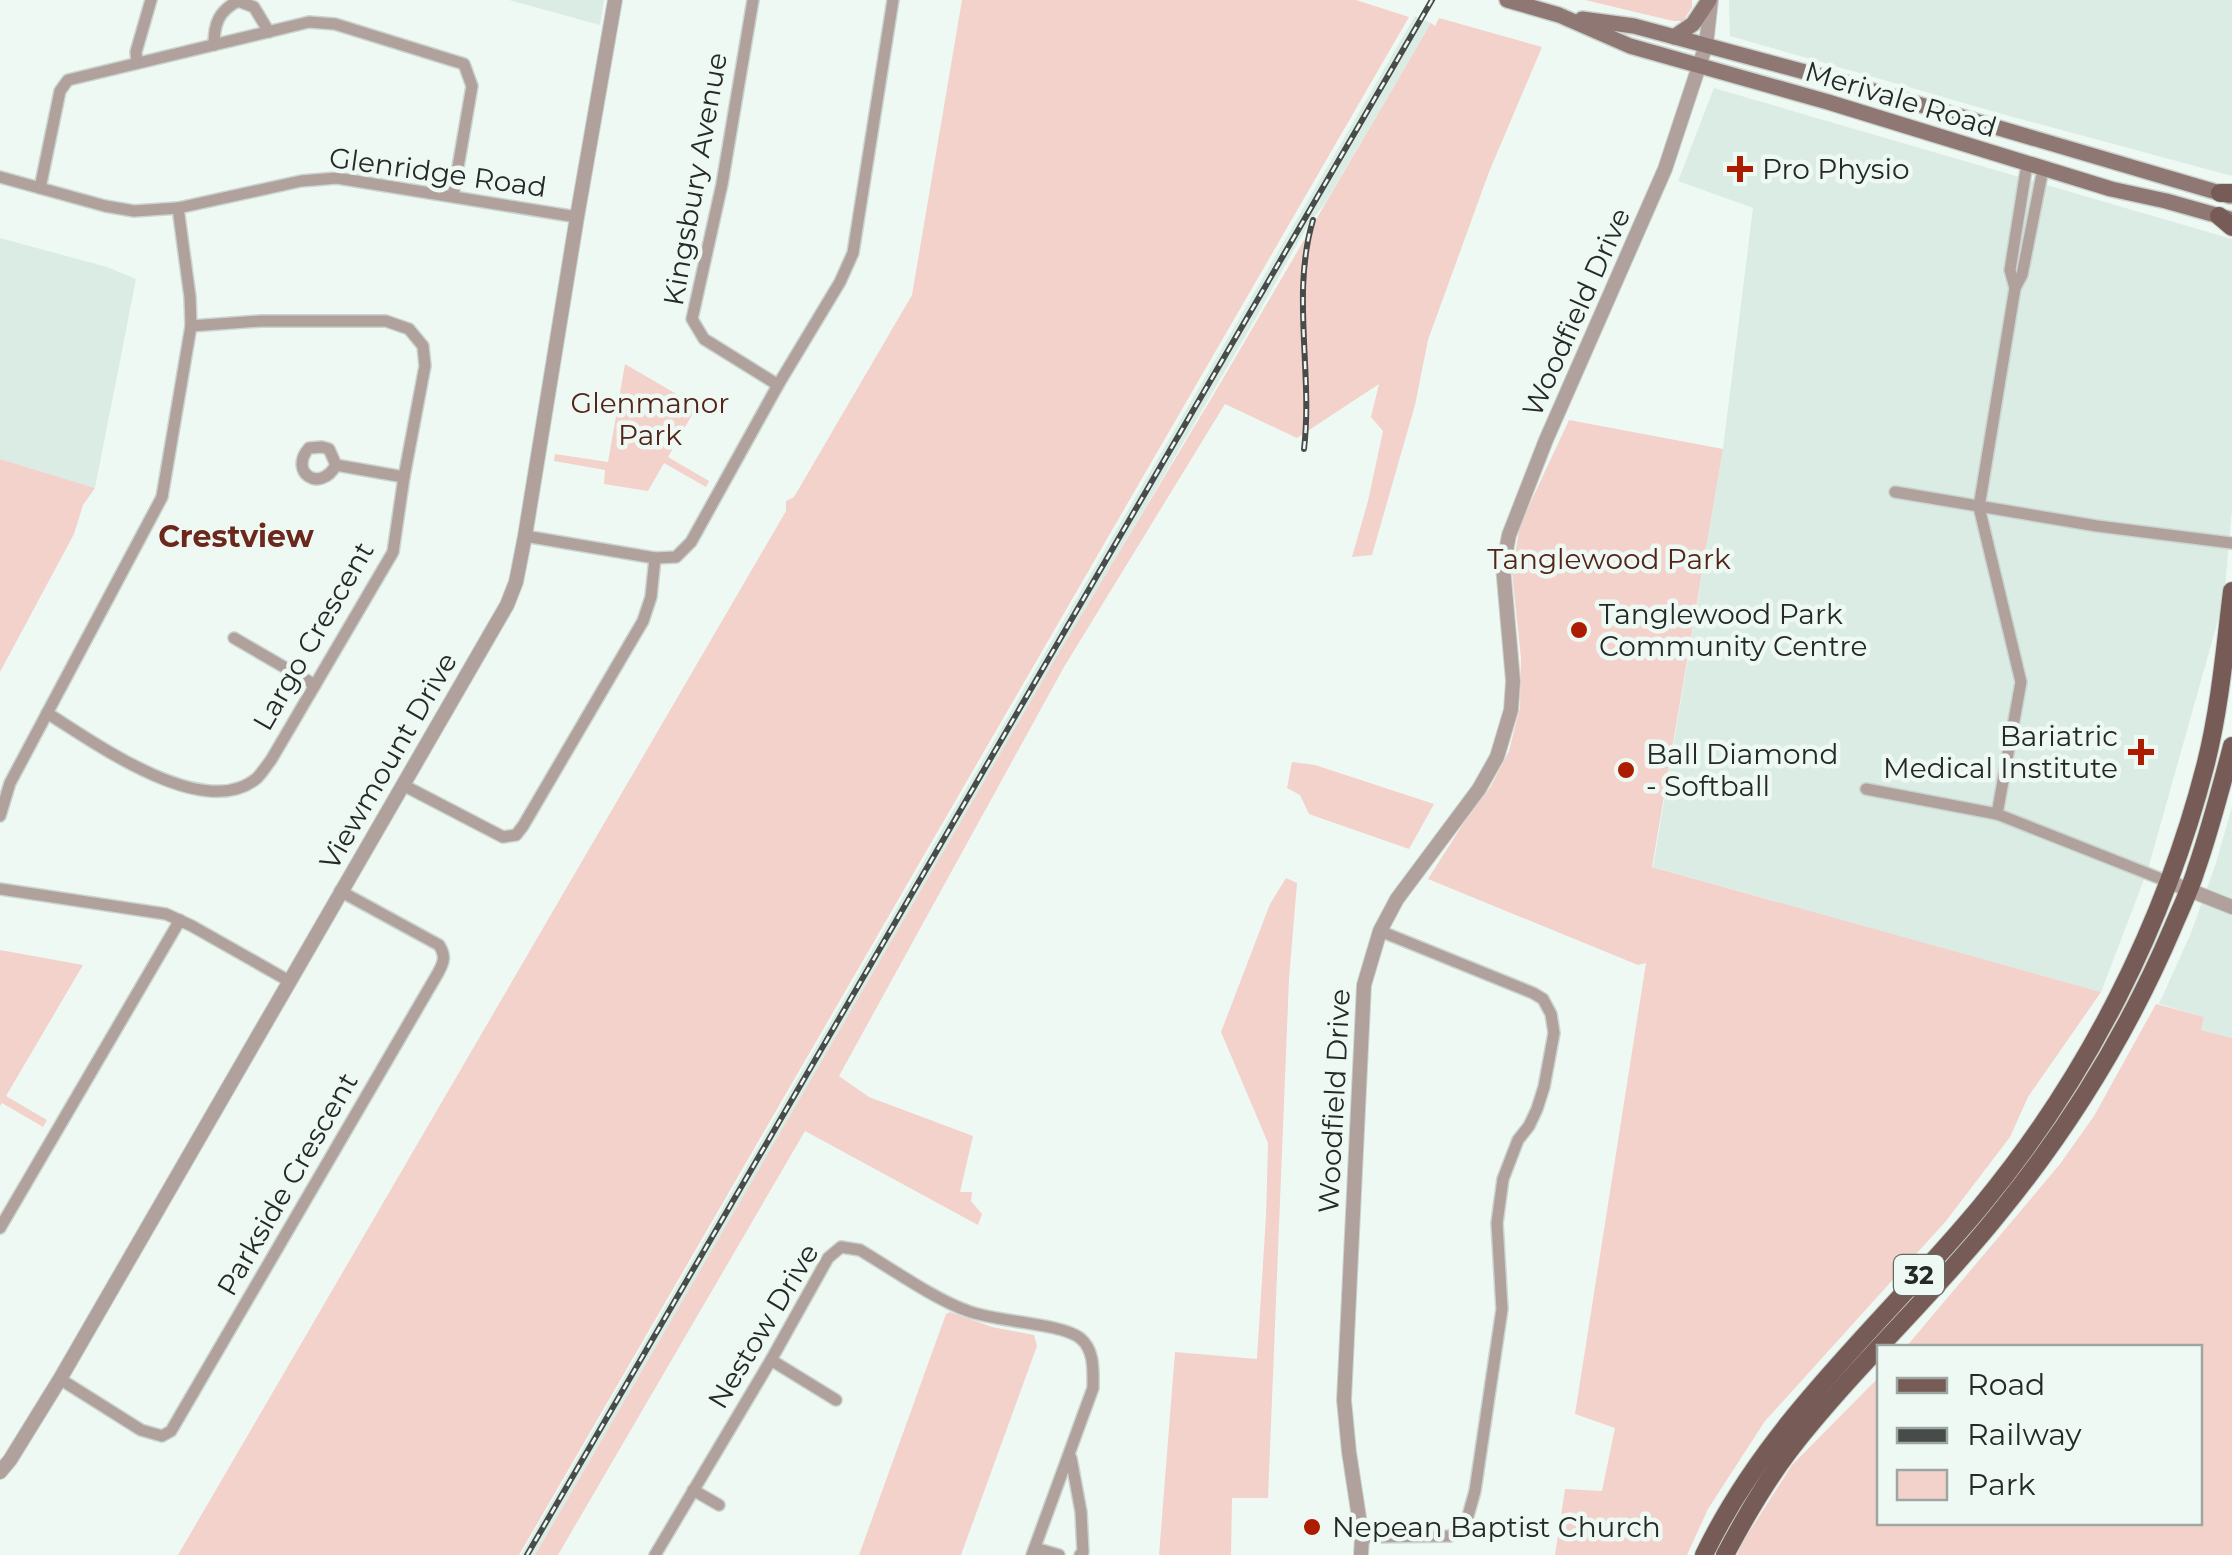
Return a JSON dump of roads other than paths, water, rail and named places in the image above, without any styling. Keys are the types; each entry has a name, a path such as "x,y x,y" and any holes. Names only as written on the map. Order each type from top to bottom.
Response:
{"main road":[{"name":"Merivale Road","path":"1507,0 1558,15 1630,46 1828,102 2111,190 2166,201 2228,221"},
{"path":"1674,37 1693,24 1710,0"},
{"name":"Merivale Road","path":"1558,15 1634,26 2228,194"},
{"name":"32","path":"1704,1555 1735,1497 1771,1444 1980,1208 2019,1158 2092,1046 2168,882 2186,832 2212,734 2232,591"},
{"name":"32","path":"1881,1345 1969,1248 2046,1153 2096,1077 2157,964 2188,890 2232,746"},
{"name":"32","path":"1725,1555 1750,1508 1788,1453 1877,1350"}],"street":[{"path":"136,63 151,0"},
{"name":"Viewmount Drive","path":"0,1472 60,1378 505,610 516,582 525,536 616,0"},
{"name":"Kingsbury Avenue","path":"753,0 722,184 692,319 704,338 778,385"},
{"path":"525,536 655,558 676,558 690,542 853,253 893,0"},
{"name":"Woodfield Drive","path":"1360,1555 1362,1537 1344,1400 1364,985 1380,931 1397,899 1478,790 1497,756 1510,710 1513,681 1503,567 1509,534 1665,169 1706,46 1710,0"},
{"path":"214,44 218,17 238,1 254,7 269,32"},
{"path":"40,188 60,91 68,80 309,22 335,24 464,64 472,86 453,196"},
{"path":"1997,814 2021,682 1979,507 2014,288 2010,274 2035,167"},
{"name":"Glenridge Road","path":"0,177 134,211 178,208 337,178 577,217"},
{"path":"0,816 10,783 162,497 191,326 178,208"},
{"name":"Largo Crescent","path":"47,714 146,773 188,788 219,791 256,779 272,760 393,552 425,366 423,346 409,329 386,320 191,326"},
{"path":"336,465 404,477"},
{"path":"1895,492 2097,526 2232,543"},
{"path":"403,786 503,837 516,835 644,620 655,558"},
{"path":"234,638 315,684"},
{"path":"1866,789 1997,814 2232,907"},
{"path":"0,889 166,914 289,981"},
{"name":"Parkside Crescent","path":"60,1378 151,1434 162,1436 172,1431 438,973 444,959 439,945 340,892"},
{"path":"0,1228 180,920"},
{"path":"1362,1537 1450,1536 1466,1523 1476,1491 1502,1309 1497,1224 1503,1179 1540,1098 1554,1033 1551,1014 1533,993 1380,931"},
{"name":"Nestow Drive","path":"655,1555 828,1258 841,1247 860,1250 970,1312 1065,1331 1084,1342 1094,1368 1093,1388 1033,1551 1058,1555"},
{"path":"771,1360 836,1400"},
{"name":"Nestow Drive","path":"1070,1454 1081,1512 1080,1555"},
{"path":"693,1490 720,1506"}],"railway":[{"path":"527,1555 1432,0"},
{"path":"1304,449 1304,276 1313,220"}],"place":[{"name":"Pro Physio","path":"1740,169"},
{"name":"Tanglewood Park Community Centre","path":"1579,630"},
{"name":"Bariatric Medical Institute","path":"2141,752"},
{"name":"Ball Diamond - Softball","path":"1626,770"},
{"name":"Nepean Baptist Church","path":"1312,1527"}],"district":[{"name":"Crestview","path":"236,536"}],"park label":[{"name":"Glenmanor Park","path":"650,419"},
{"name":"Tanglewood Park","path":"1609,559"}]}
